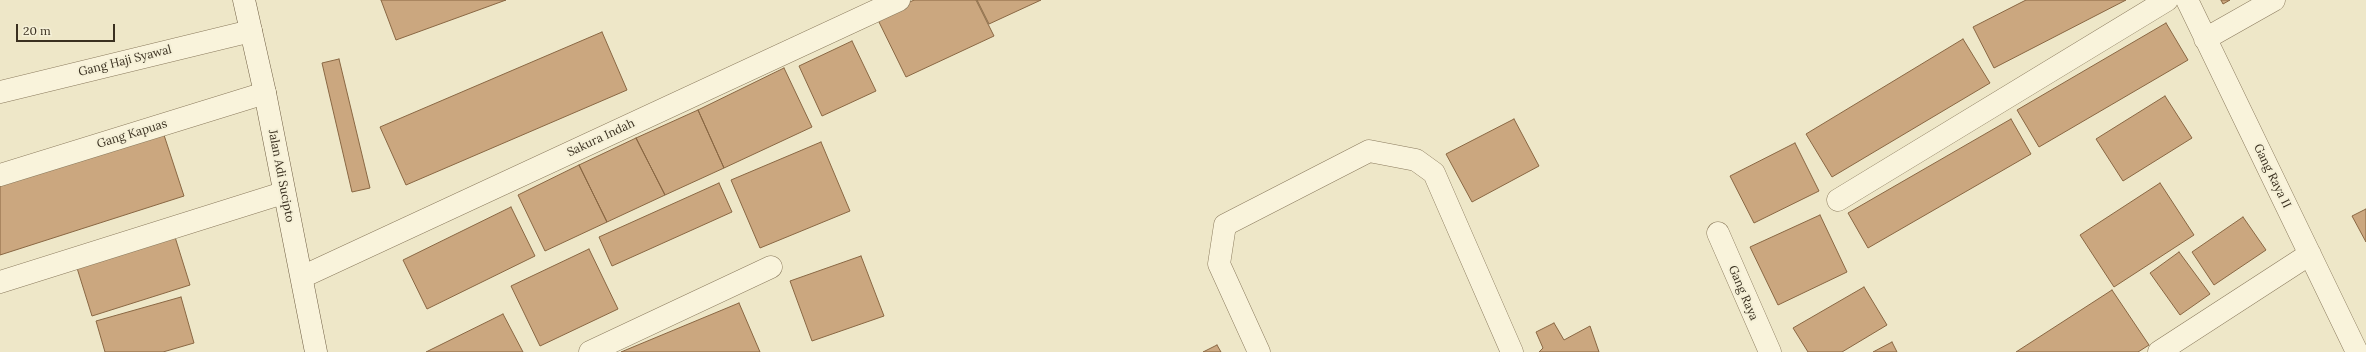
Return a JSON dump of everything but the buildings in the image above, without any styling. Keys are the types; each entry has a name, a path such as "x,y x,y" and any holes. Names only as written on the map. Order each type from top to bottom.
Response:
{"street":[{"name":"Jalan Adi Sucipto","path":"244,0 265,93 283,193 302,277 316,352"},
{"name":"Sakura Indah","path":"302,277 899,0"},
{"path":"1838,200 2167,0"},
{"name":"Gang Raya II","path":"2187,0 2357,352"},
{"path":"2205,39 2274,0"},
{"name":"Gang Haji Syawal","path":"0,92 251,31"},
{"name":"Gang Kapuas","path":"0,175 265,93"},
{"path":"1259,352 1219,264 1225,225 1369,151 1416,160 1434,173 1512,352"},
{"path":"0,282 283,193"},
{"name":"Gang Raya","path":"1718,233 1770,352"},
{"path":"2158,352 2310,254"},
{"path":"590,352 771,267"}]}
